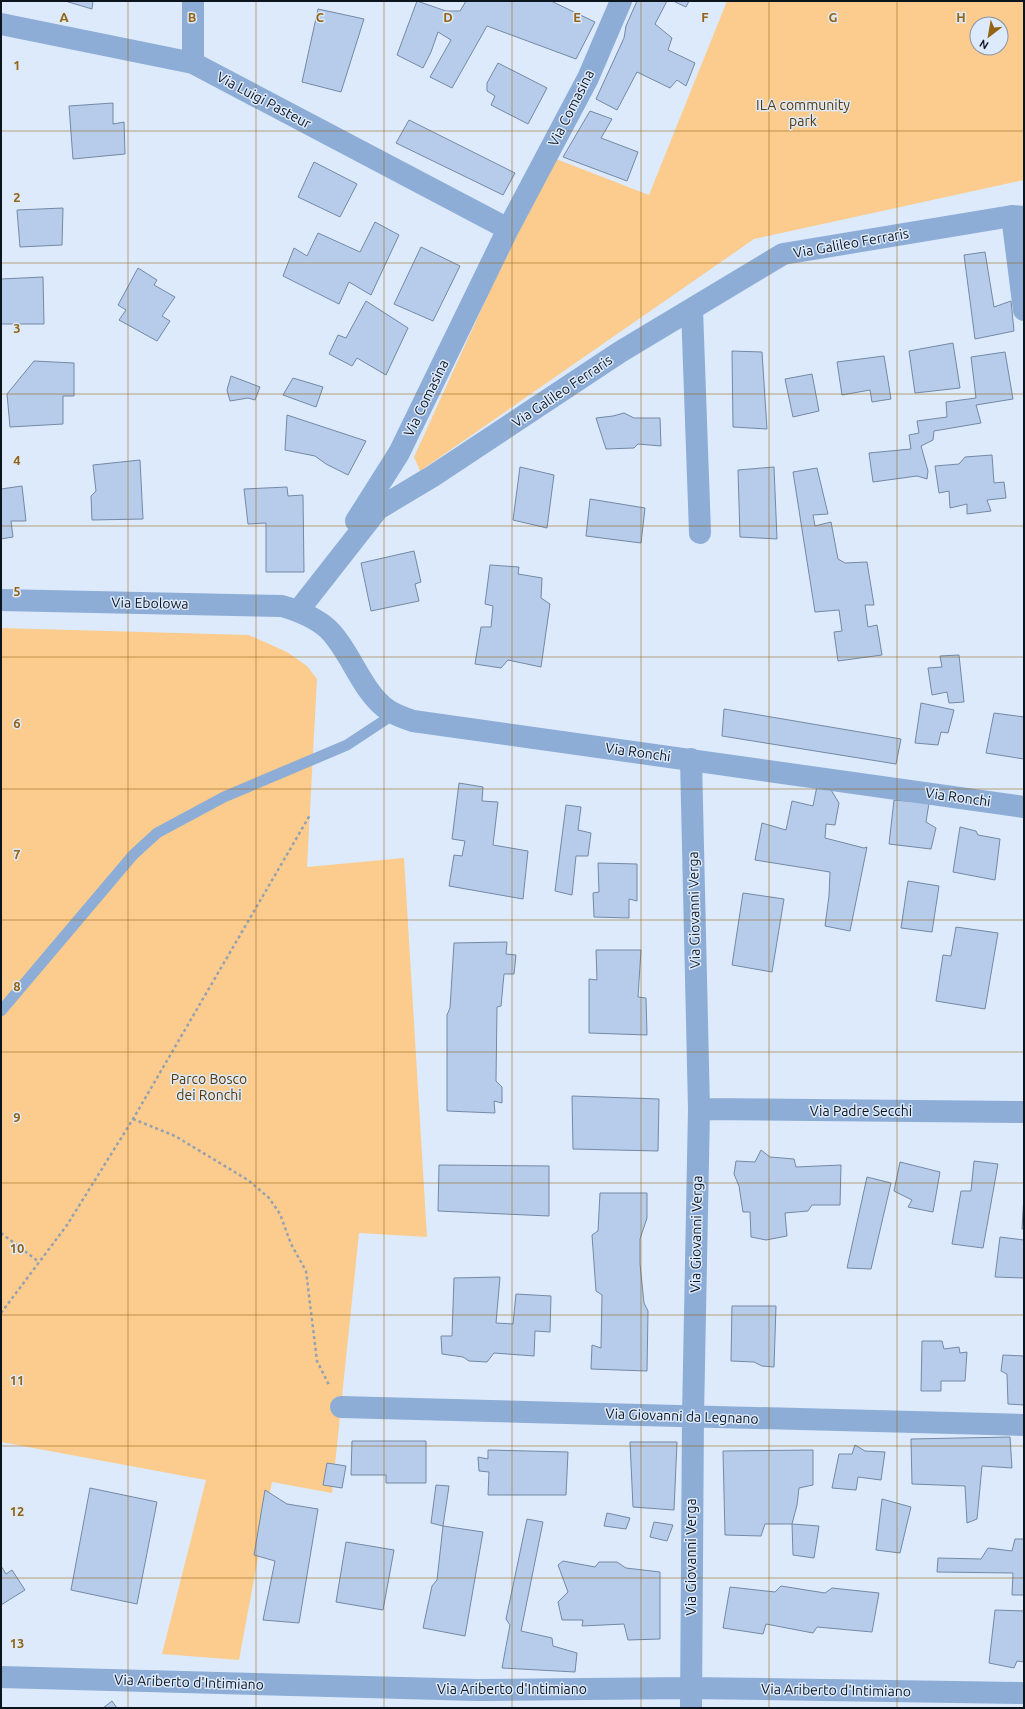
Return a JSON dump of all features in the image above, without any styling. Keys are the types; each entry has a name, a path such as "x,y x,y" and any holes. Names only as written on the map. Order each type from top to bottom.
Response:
{"street":[{"path":"193,1 193,63"},
{"name":"Via Comasina","path":"298,611 399,453 508,228 588,78 621,1"},
{"name":"Via Luigi Pasteur","path":"1,24 193,63 508,228"},
{"path":"1018,216 1024,310"},
{"name":"Via Galileo Ferraris","path":"298,611 378,509 433,476 620,352 783,254 1018,216"},
{"path":"692,309 700,533"},
{"name":"Via Ebolowa","path":"1,600 282,606 298,611"},
{"name":"Via Ronchi","path":"298,611 315,619 329,630 340,643 375,698 386,709 394,714 413,721 1024,807"},
{"name":"Via Giovanni Verga","path":"690,1698 698,1109 691,759"},
{"name":"Via Padre Secchi","path":"698,1109 1024,1112"},
{"name":"Via Giovanni da Legnano","path":"341,1407 1024,1425"},
{"name":"Via Ariberto d'Intimiano","path":"1,1677 476,1699 690,1698 1024,1693"}],"lane":[{"path":"1,1011 133,856 156,833 224,797 347,745 394,714"}],"path":[{"path":"1,1313 67,1225 133,1119 310,815"},
{"path":"133,1119 175,1136 248,1180 268,1198 280,1214 291,1244 306,1271 317,1361 341,1407"},
{"path":"1,1233 39,1262"}],"green space":[{"name":"ILA community park","path":"727,1 1024,1 1024,180 754,239 420,471 414,457 507,253 556,159 649,195"},
{"name":"Parco Bosco dei Ronchi","path":"1,628 249,635 287,652 307,666 317,679 307,867 404,858 427,1237 359,1233 332,1493 272,1482 239,1660 162,1654 206,1480 1,1442"}],"building":[{"path":"65,1 93,1 92,9"},
{"path":"417,1 446,11 460,11 466,1 551,1 595,22 576,59 487,26 452,88 430,77 451,40 438,32 431,52 423,68 397,55"},
{"path":"637,1 667,1 655,24 672,38 668,50 695,63 686,86 677,80 670,88 637,72 617,110 596,99 624,38 626,26"},
{"path":"673,1 689,1 686,7"},
{"path":"318,9 364,19 341,92 302,82"},
{"path":"498,63 547,88 528,124 491,105 495,96 487,91 487,83"},
{"path":"113,103 113,124 124,122 125,154 73,159 69,106"},
{"path":"590,111 612,119 601,138 638,152 627,181 563,157"},
{"path":"409,120 515,173 503,195 396,143"},
{"path":"314,162 357,184 340,217 298,197"},
{"path":"63,208 62,245 20,247 17,210"},
{"path":"375,222 399,235 371,295 349,282 339,304 283,276 294,248 307,256 318,233 360,252"},
{"path":"421,247 460,266 433,321 394,304"},
{"path":"985,252 994,307 1011,301 1014,331 975,339 964,255"},
{"path":"138,268 157,280 154,285 175,297 162,316 170,321 157,341 119,320 126,310 118,305"},
{"path":"43,277 44,324 1,324 1,279"},
{"path":"366,301 408,328 386,375 357,358 352,366 329,354 338,335 346,338"},
{"path":"953,343 960,388 915,393 909,351"},
{"path":"732,351 762,352 767,429 733,427"},
{"path":"1005,352 1013,399 976,405 981,423 934,431 933,440 921,446 928,471 927,479 917,476 873,482 869,453 911,449 909,435 919,433 917,421 947,417 946,402 976,398 971,357"},
{"path":"884,356 891,399 872,402 870,390 842,395 837,362"},
{"path":"34,361 74,363 74,396 63,396 63,424 10,427 7,394"},
{"path":"812,374 819,411 793,417 785,379"},
{"path":"231,376 260,387 255,400 248,398 230,401 227,390"},
{"path":"293,378 323,387 316,407 283,395"},
{"path":"624,413 634,418 660,418 661,446 638,444 634,448 606,449 596,418"},
{"path":"287,415 366,441 348,475 326,464 315,456 285,450"},
{"path":"992,455 994,483 1004,482 1006,498 987,500 991,511 967,514 967,504 950,508 949,491 939,493 935,466 959,464 965,457"},
{"path":"140,460 143,519 92,520 91,496 96,491 93,465"},
{"path":"520,467 554,475 547,528 513,520"},
{"path":"774,467 777,539 740,537 738,470"},
{"path":"817,468 828,514 813,515 815,526 831,522 838,559 845,563 867,562 874,605 865,605 868,627 877,625 882,655 838,661 834,632 842,631 839,610 815,612 793,472"},
{"path":"22,486 26,521 11,521 13,537 1,539 1,489"},
{"path":"287,487 288,496 303,495 304,572 266,572 266,523 248,524 244,489"},
{"path":"590,499 645,508 641,543 586,536"},
{"path":"414,551 421,582 415,584 419,601 371,611 361,563"},
{"path":"490,565 519,567 518,574 542,578 541,598 550,604 541,667 508,660 501,668 475,664 481,627 491,627 493,606 485,604"},
{"path":"959,655 964,702 949,703 947,692 932,695 928,668 942,667 940,656"},
{"path":"921,703 954,710 948,733 941,732 938,745 915,743"},
{"path":"724,709 901,739 896,764 722,736"},
{"path":"994,713 1024,717 1024,759 986,753"},
{"path":"459,783 483,787 482,801 498,802 493,845 528,851 523,899 449,886 454,855 462,856 465,841 452,839"},
{"path":"817,786 831,790 839,803 835,825 826,824 825,838 864,848 867,847 850,931 825,926 829,896 830,872 755,860 762,823 786,830 792,801 813,806"},
{"path":"894,800 929,803 926,822 936,828 931,849 889,844"},
{"path":"566,805 581,807 578,830 591,833 588,856 576,856 572,895 555,891"},
{"path":"960,827 976,831 978,835 1000,839 995,880 953,872"},
{"path":"598,863 637,864 637,901 629,899 629,918 594,917 593,893 599,892"},
{"path":"908,881 939,886 932,932 901,928"},
{"path":"743,893 784,899 772,972 732,965"},
{"path":"956,927 998,933 985,1009 936,1001 943,955 951,956"},
{"path":"507,942 506,954 516,955 514,974 504,974 501,1006 497,1007 496,1081 502,1087 502,1103 494,1101 495,1113 447,1111 447,1015 450,1008 454,943"},
{"path":"596,950 641,950 638,997 646,998 647,1035 589,1033 589,979 597,980"},
{"path":"572,1096 659,1099 658,1151 573,1149"},
{"path":"761,1150 770,1157 794,1159 796,1167 841,1165 840,1205 812,1205 808,1211 785,1213 787,1236 766,1240 751,1237 750,1212 743,1212 739,1186 734,1174 736,1161 755,1162"},
{"path":"974,1161 998,1164 983,1248 952,1244 961,1191 971,1191"},
{"path":"900,1162 940,1172 933,1212 908,1207 912,1200 894,1191"},
{"path":"439,1165 549,1166 549,1216 438,1211"},
{"path":"867,1177 891,1183 871,1269 847,1268"},
{"path":"600,1193 647,1193 647,1218 640,1239 640,1264 644,1303 648,1311 647,1371 591,1369 592,1345 601,1348 602,1295 596,1291 592,1235 598,1231"},
{"path":"1024,1195 1024,1229 1022,1229"},
{"path":"1000,1237 1024,1240 1024,1278 995,1277"},
{"path":"500,1277 496,1323 513,1324 516,1294 551,1296 550,1332 535,1331 534,1356 494,1353 487,1362 469,1361 463,1357 442,1354 441,1336 452,1336 454,1278"},
{"path":"732,1306 776,1306 774,1367 762,1366 754,1362 731,1361"},
{"path":"922,1341 942,1341 944,1349 959,1347 960,1353 967,1352 965,1381 941,1381 941,1391 921,1391"},
{"path":"1003,1355 1024,1356 1024,1405 1008,1404 1007,1374 1001,1371"},
{"path":"1010,1437 1012,1468 982,1466 977,1519 967,1523 965,1486 912,1484 911,1439"},
{"path":"352,1441 426,1441 426,1483 386,1483 386,1475 351,1475"},
{"path":"630,1442 677,1442 674,1510 633,1507"},
{"path":"855,1445 865,1451 885,1452 881,1480 858,1477 856,1490 832,1488 839,1454 852,1454"},
{"path":"488,1450 568,1452 566,1495 488,1495 489,1472 479,1471 478,1457 488,1459"},
{"path":"813,1450 813,1485 799,1488 797,1505 792,1524 765,1524 761,1536 725,1535 723,1451"},
{"path":"327,1463 346,1466 342,1488 323,1485"},
{"path":"436,1485 449,1486 443,1526 431,1523"},
{"path":"90,1488 157,1502 137,1604 71,1590"},
{"path":"265,1490 287,1504 318,1509 299,1623 263,1620 275,1561 254,1555"},
{"path":"882,1499 911,1507 900,1553 876,1550"},
{"path":"607,1513 630,1518 626,1529 604,1526"},
{"path":"527,1519 543,1522 521,1631 552,1638 553,1646 577,1653 575,1672 502,1668 510,1625 506,1619"},
{"path":"654,1522 673,1525 667,1541 650,1537"},
{"path":"792,1524 819,1526 814,1558 793,1555"},
{"path":"443,1526 483,1532 465,1636 423,1628 432,1586 437,1580"},
{"path":"1015,1539 1024,1539 1024,1595 1012,1595 1013,1573 937,1572 938,1558 981,1559 988,1548 1012,1551"},
{"path":"346,1542 394,1550 383,1610 336,1602"},
{"path":"563,1561 595,1567 599,1562 617,1562 626,1568 660,1572 660,1639 628,1640 624,1624 582,1626 583,1620 562,1620 558,1602 568,1592 558,1565"},
{"path":"1,1566 6,1574 12,1570 25,1590 1,1605"},
{"path":"781,1586 825,1593 832,1588 879,1593 872,1632 817,1627 813,1633 766,1624 763,1634 723,1628 730,1587 775,1592"},
{"path":"995,1610 1024,1611 1024,1662 1017,1661 1014,1668 989,1663"},
{"path":"112,1701 117,1708 103,1708"}]}
